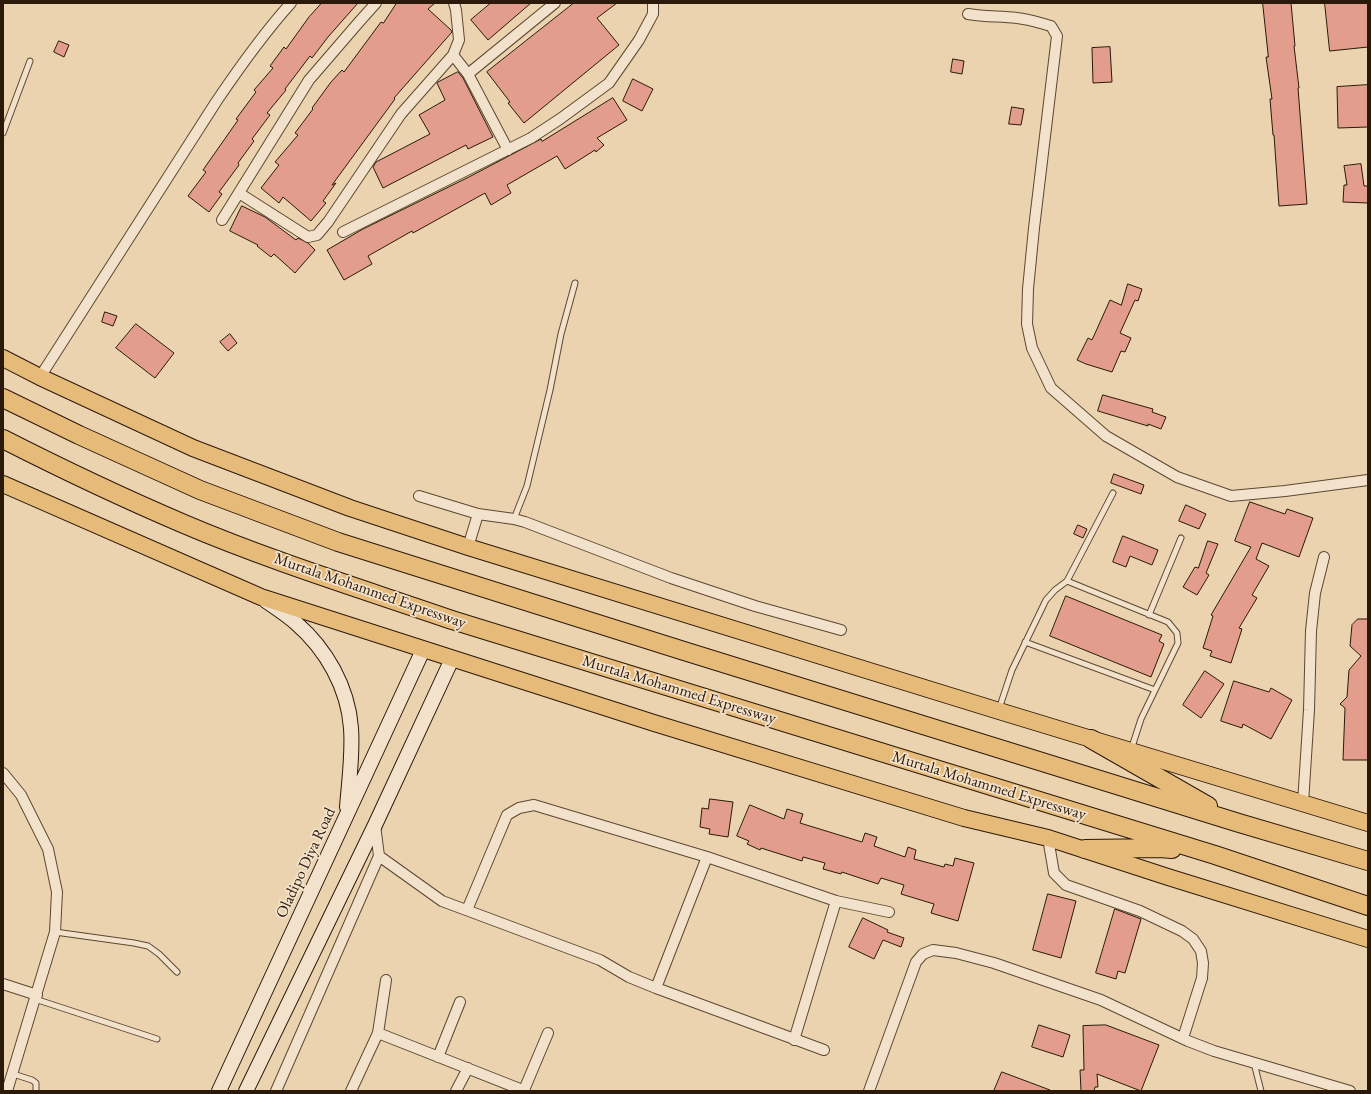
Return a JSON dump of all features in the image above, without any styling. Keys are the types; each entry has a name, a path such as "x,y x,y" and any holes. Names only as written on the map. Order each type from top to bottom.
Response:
{"highway":[{"path":"3,398 79,435 200,490 338,542 692,654 1239,823 1368,861"},
{"name":"Murtala Mohammed Expressway","path":"3,439 61,468 184,524 247,549 336,580 460,622 1215,856 1368,906"},
{"path":"1091,739 1239,823"},
{"path":"1085,849 1160,848 1215,856"}],"main road":[{"path":"3,358 40,377 193,448 350,508 468,547 1368,823"},
{"path":"3,484 261,597 423,650 950,814 1048,838 1085,849 1168,877 1368,939"},
{"path":"261,597 296,622 329,660 336,674 345,698 351,727 347,814"},
{"name":"Oladipo Diya Road","path":"219,1091 423,650"},
{"path":"246,1091 375,825 452,659"}],"street":[{"path":"40,377 233,77 276,20 291,3"},
{"path":"222,220 310,80 376,3"},
{"path":"239,193 308,237 317,235 328,222 401,114 452,55 460,40 454,3"},
{"path":"468,74 555,3"},
{"path":"343,232 531,138 609,83 639,40 653,14 653,3"},
{"path":"968,14 987,17 1018,18 1038,22 1051,26 1057,36 1034,228 1028,289 1027,324 1032,348 1051,388 1106,436 1177,477 1231,496 1285,491 1368,480"},
{"path":"452,55 468,74 508,150"},
{"path":"419,496 478,514 514,519 545,529 671,578 755,606 840,630"},
{"path":"468,547 478,514"},
{"path":"1303,803 1309,710 1311,631 1315,593 1324,557"},
{"path":"3,773 21,794 48,849 57,892 55,932 7,1091"},
{"path":"467,910 507,815 519,808 534,805 707,857 836,901 889,912"},
{"path":"276,1091 379,856 375,825"},
{"path":"1048,838 1054,873 1066,885 1140,911 1182,931 1193,939 1201,951 1203,963 1202,978 1182,1038"},
{"path":"379,856 442,901 600,960 629,977 656,988 824,1050"},
{"path":"656,988 707,857"},
{"path":"794,1040 836,901"},
{"path":"869,1091 916,962 923,954 933,950 994,963 1101,1000 1182,1038 1214,1051 1350,1091"},
{"path":"351,1091 378,1033 386,980"},
{"path":"3,984 36,997"},
{"path":"438,1056 460,1002"},
{"path":"378,1033 524,1091 548,1033"},
{"path":"456,1091 468,1068"}],"lane":[{"path":"3,133 30,61"},
{"path":"514,519 527,486 550,390 561,334 575,283"},
{"path":"999,711 1012,670 1046,600 1055,590 1067,581 1113,493"},
{"path":"1149,615 1181,538"},
{"path":"1067,581 1168,622 1178,633 1178,643 1141,719 1131,751"},
{"path":"1026,642 1155,690"},
{"path":"55,932 148,946 177,972"},
{"path":"36,997 157,1039"},
{"path":"1254,1062 1261,1091"},
{"path":"13,1074 32,1080 36,1083 36,1091"}],"building":[{"path":"322,3 358,3 312,58 310,56 285,89 286,90 267,113 270,115 252,139 254,141 238,163 239,165 219,192 222,194 209,212 188,196 206,172 203,170 238,120 236,119 256,92 254,90 273,68 270,66 284,47 286,49 309,17"},
{"path":"397,3 435,3 428,9 452,32 394,98 395,99 332,185 336,183 323,201 326,203 311,221 283,197 279,203 261,188 279,165 275,162 298,135 295,133 331,82 342,70 344,72"},
{"path":"491,3 531,3 488,40 471,20"},
{"path":"574,3 617,3 597,18 619,45 524,123 508,103 510,102 487,72"},
{"path":"1263,3 1291,3 1299,88 1307,204 1279,206 1270,99 1272,99 1266,57 1268,57"},
{"path":"1325,3 1368,3 1368,47 1330,51"},
{"path":"59,41 69,45 64,57 54,52"},
{"path":"1110,47 1112,82 1093,83 1092,48"},
{"path":"953,59 964,61 962,74 951,72"},
{"path":"458,72 463,78 493,137 468,149 466,145 383,188 373,167 376,162 430,134 419,115 445,100 437,83"},
{"path":"633,79 653,89 642,111 623,101"},
{"path":"1368,85 1368,127 1338,128 1337,87"},
{"path":"613,98 627,120 597,138 604,145 596,152 595,150 565,169 557,156 507,185 511,193 491,205 485,193 368,256 372,264 344,280 327,250 363,229 469,177 541,139 542,141"},
{"path":"1012,107 1024,109 1021,125 1009,124"},
{"path":"1361,164 1364,186 1368,186 1368,203 1343,202 1344,185 1347,185 1344,166"},
{"path":"242,206 265,217 296,240 298,238 308,243 315,250 295,273 274,254 271,257 257,246 258,245 230,231"},
{"path":"1128,284 1142,289 1138,301 1135,300 1120,333 1131,338 1125,352 1121,351 1112,372 1077,360 1088,338 1092,340 1110,300 1121,305"},
{"path":"105,312 117,316 113,326 102,322"},
{"path":"136,324 174,353 155,378 116,348"},
{"path":"230,334 237,343 228,351 220,342"},
{"path":"1103,395 1153,409 1152,412 1166,417 1161,429 1148,424 1148,426 1098,411"},
{"path":"1114,474 1144,485 1141,494 1111,483"},
{"path":"1250,502 1285,514 1287,509 1313,518 1299,557 1262,543 1256,559 1269,566 1252,595 1257,598 1239,628 1242,629 1231,663 1210,656 1212,651 1203,648 1213,616 1211,615 1251,547 1235,541"},
{"path":"1186,505 1206,514 1199,529 1179,521"},
{"path":"1078,525 1087,529 1083,538 1074,534"},
{"path":"1123,536 1158,550 1152,565 1130,556 1126,567 1113,562"},
{"path":"1208,541 1218,544 1206,573 1209,575 1197,595 1183,587 1195,567 1198,568"},
{"path":"1066,596 1162,635 1159,641 1164,644 1151,677 1050,636"},
{"path":"1358,619 1368,619 1368,760 1343,760 1345,708 1340,704 1347,697 1349,670 1361,656 1350,646 1352,625"},
{"path":"1205,671 1224,684 1201,718 1183,705"},
{"path":"1234,681 1269,692 1271,688 1292,700 1271,739 1243,724 1242,728 1221,721"},
{"path":"710,799 733,802 728,837 709,834 710,829 700,827 702,808 708,809"},
{"path":"750,805 784,819 787,809 803,814 800,823 862,842 865,833 877,837 874,846 905,857 908,847 916,850 914,859 944,867 945,864 953,866 955,858 974,863 958,921 931,913 934,904 901,894 904,885 881,878 878,884 842,872 841,874 823,869 825,863 803,857 802,861 761,848 760,850 747,844 749,841 737,836"},
{"path":"1048,894 1076,901 1061,958 1033,950"},
{"path":"1115,909 1141,919 1125,973 1118,971 1116,979 1096,973"},
{"path":"863,918 888,930 887,932 904,938 901,947 883,940 874,959 849,947"},
{"path":"1039,1025 1070,1035 1063,1057 1032,1047"},
{"path":"1106,1025 1159,1045 1141,1091 1097,1074 1098,1087 1095,1087 1094,1091 1081,1091 1080,1070 1084,1070 1083,1026"},
{"path":"1002,1072 1050,1090 994,1091"}]}
